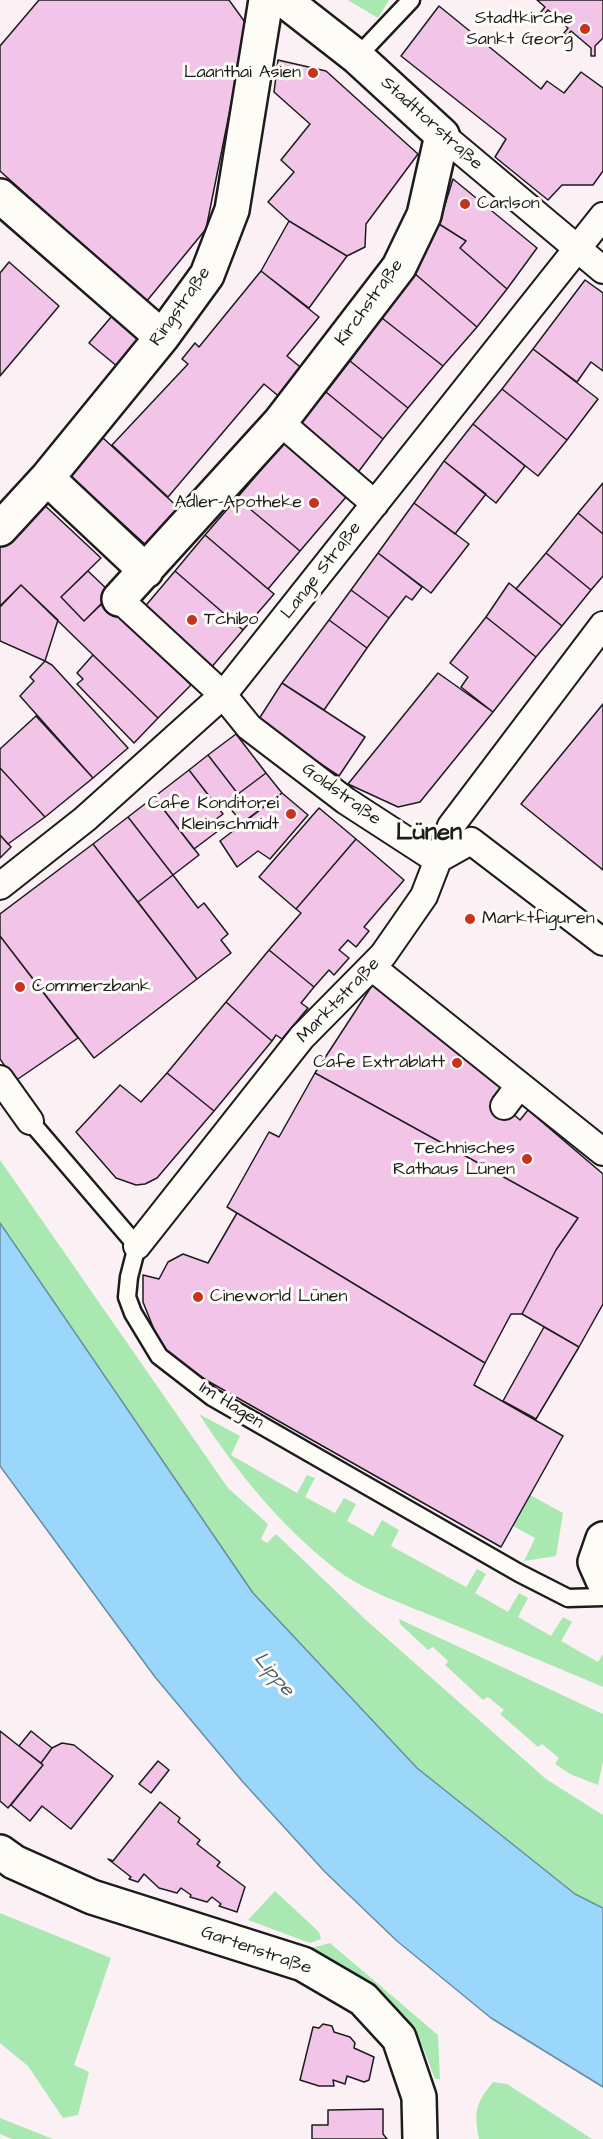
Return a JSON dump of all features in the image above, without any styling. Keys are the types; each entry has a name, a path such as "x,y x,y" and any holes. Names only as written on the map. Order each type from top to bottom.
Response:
{"street":[{"name":"Ringstraße","path":"0,529 47,478 162,337 207,275 232,210 266,0"},
{"name":"Stadttorstraße","path":"284,0 357,57 442,135 603,270"},
{"name":"Kirchstraße","path":"223,695 120,599 280,422 399,267 424,215 442,135"},
{"path":"0,196 162,337"},
{"name":"Lange Straße","path":"0,886 85,819 223,695 603,216"},
{"path":"280,422 375,504"},
{"path":"47,478 146,571"},
{"name":"Marktstraße","path":"137,1246 302,1037 373,968 424,896 451,826 603,625"},
{"name":"Goldstraße","path":"223,695 249,727 346,801 437,860"},
{"path":"437,860 471,841 603,942"},
{"path":"373,968 401,997 467,1052 519,1086 573,1138 603,1152"},
{"path":"0,1079 30,1121"},
{"path":"504,1106 519,1086"},
{"name":"Gartenstraße","path":"0,1852 14,1862 92,1897 303,1964 363,1999 399,2038 419,2097 420,2139"}],"lane":[{"path":"357,57 411,0"},
{"path":"30,1121 137,1246"},
{"name":"Im Hagen","path":"137,1246 129,1277 127,1297 134,1313 159,1356 212,1397 509,1568 568,1598 603,1597"}],"green space":[{"path":"348,0 389,0 378,18"},
{"path":"0,1160 228,1488 268,1524 261,1539 267,1543 276,1534 366,1620 546,1779 603,1815 603,1908 575,1894 417,1768 253,1593 0,1223"},
{"path":"199,1414 240,1436 231,1455 297,1493 307,1475 315,1478 305,1497 335,1513 344,1498 356,1504 347,1521 373,1536 382,1520 399,1530 391,1546 466,1587 477,1569 486,1574 475,1593 508,1612 519,1593 528,1598 518,1617 551,1636 563,1617 572,1622 561,1641 598,1662 603,1654 603,1687 382,1595 344,1575 294,1533 277,1515 243,1476"},
{"path":"530,1495 563,1513 556,1556 524,1561 535,1538 513,1526"},
{"path":"399,1619 603,1714 603,1761 598,1785 570,1774 555,1764 559,1758 542,1744 538,1747 500,1714 504,1710 488,1697 483,1700 445,1665 448,1661 433,1647 428,1650 400,1624"},
{"path":"275,1891 319,1932 321,1939 310,1943 248,1920"},
{"path":"0,1913 111,1958 74,2065 89,2072 78,2115 63,2118 28,2066 0,2043"},
{"path":"330,1943 438,2035 440,2079 435,2079 419,2040 397,2011 356,1976 308,1949"},
{"path":"493,2082 507,2084 592,2139 479,2139 477,2109"},
{"path":"0,2118 53,2139 12,2139 0,2134"}],"water":[{"name":"Lippe","path":"0,1223 253,1593 417,1768 575,1894 603,1908 603,2087 491,2018 397,1941 325,1872 242,1781 155,1677 0,1466"}],"building":[{"path":"39,0 229,0 247,25 206,229 146,302 0,171 0,46"},
{"name":"Stadtkirche Sankt Georg","path":"537,0 603,0 603,38 595,46 595,56 591,56 591,48 571,31 567,36 564,33 568,28 548,10 544,15 541,12 545,7"},
{"path":"439,6 541,89 547,81 564,93 581,72 603,88 603,171 593,185 562,185 548,200 495,157 506,139 401,56"},
{"path":"278,60 326,71 418,154 366,224 365,247 347,256 289,221 268,202 294,172 281,160 310,124 274,92"},
{"path":"453,179 537,248 507,289 460,248 466,241 439,224"},
{"path":"289,221 347,256 309,308 261,271"},
{"path":"439,224 466,241 460,248 507,289 477,327 414,273"},
{"path":"9,262 59,306 0,376 0,273"},
{"path":"261,271 319,317 287,356 305,371 282,399 264,384 168,497 112,445 188,364 182,359 195,343 199,347"},
{"path":"414,273 477,327 443,366 382,318"},
{"path":"585,280 603,293 603,371 591,362 577,382 533,349"},
{"path":"112,316 140,340 118,367 89,343"},
{"path":"382,318 443,366 408,408 350,361"},
{"path":"533,349 598,399 567,440 502,389"},
{"path":"350,361 408,408 383,439 326,392"},
{"path":"502,389 567,440 538,476 473,424"},
{"path":"326,392 383,439 353,479 295,428"},
{"path":"473,424 525,466 496,503 444,461"},
{"path":"289,437 352,490 300,551 237,498"},
{"path":"103,438 181,510 147,546 69,475"},
{"path":"444,461 486,494 455,534 414,503"},
{"path":"603,483 603,534 578,513"},
{"path":"237,498 300,551 268,589 205,535"},
{"path":"40,501 101,558 61,597 84,621 104,601 191,685 158,718 21,585 0,606 0,545"},
{"path":"414,503 469,544 431,593 378,553"},
{"path":"578,513 603,534 603,576 591,590 546,553"},
{"path":"205,535 274,594 243,630 175,571"},
{"path":"378,553 422,587 412,600 406,596 389,618 351,590"},
{"path":"546,553 591,590 562,626 516,589"},
{"path":"88,571 112,594 84,621 61,597"},
{"name":"Tchibo","path":"175,571 243,630 210,669 142,610"},
{"path":"509,583 562,626 536,657 486,617"},
{"path":"21,585 58,620 45,661 0,641 0,607"},
{"path":"351,590 389,618 367,648 329,620"},
{"path":"486,617 536,657 493,712 461,687 468,677 450,663"},
{"path":"329,620 367,648 324,710 282,683"},
{"path":"93,655 158,718 134,743 77,684 83,679 77,673"},
{"path":"45,661 52,665 128,748 93,778 20,696 34,681 30,677"},
{"path":"438,673 493,712 420,802 398,807 348,784"},
{"path":"282,683 365,737 339,776 257,722"},
{"path":"603,704 603,870 521,804"},
{"path":"36,716 93,778 45,817 0,768 0,749"},
{"path":"236,734 266,773 238,794 208,755"},
{"path":"208,755 238,794 219,809 189,770"},
{"path":"0,768 45,817 8,844 0,835"},
{"path":"189,770 223,814 211,823 218,831 194,849 154,797"},
{"path":"266,773 282,793 242,823 226,803"},
{"path":"282,793 308,815 270,859 258,851 237,867 220,841"},
{"path":"154,797 199,855 173,875 128,817"},
{"path":"319,808 356,839 296,909 259,877"},
{"path":"128,817 173,875 138,902 93,844"},
{"path":"0,835 11,847 0,858"},
{"path":"356,839 404,880 364,927 369,931 356,947 348,940 339,950 349,958 334,975 329,970 314,987 269,950 301,913 296,909"},
{"path":"93,844 197,979 94,1058 0,936 0,914"},
{"path":"173,875 198,908 204,903 228,934 221,940 231,953 197,979 138,902"},
{"name":"Commerzbank","path":"0,936 78,1038 15,1081 0,1059"},
{"path":"269,950 314,987 301,1003 308,1008 282,1039 276,1035 272,1041 226,1002"},
{"name":"Technisches Rathaus Lünen","path":"375,981 501,1088 493,1097 520,1120 528,1110 603,1174 603,1304 579,1347 522,1314 556,1250 578,1218 315,1073"},
{"path":"226,1002 272,1041 214,1111 167,1073"},
{"path":"167,1073 214,1111 157,1178 145,1184 136,1185 116,1178 76,1132 120,1085 141,1102"},
{"path":"315,1073 578,1218 556,1250 522,1314 511,1314 485,1363 227,1207 269,1132 279,1137"},
{"path":"237,1213 485,1363 474,1385 563,1436 501,1547 183,1367 163,1352 143,1302 143,1275 159,1279 168,1262 183,1254 208,1263"},
{"path":"544,1327 579,1347 536,1419 503,1401"},
{"path":"0,1731 43,1765 8,1808 0,1801"},
{"path":"31,1731 52,1748 41,1763 19,1746"},
{"path":"62,1743 74,1745 113,1776 71,1829 42,1806 30,1821 11,1805 43,1765 41,1763 52,1748"},
{"path":"158,1761 169,1770 151,1793 139,1784"},
{"path":"160,1802 180,1818 178,1822 200,1840 197,1844 220,1862 217,1866 245,1887 237,1912 219,1906 221,1904 212,1897 207,1902 190,1897 191,1895 181,1888 177,1893 159,1888 144,1874 138,1882 129,1879 131,1877 108,1859 113,1861"},
{"path":"323,2024 332,2026 334,2032 350,2037 355,2043 354,2048 374,2057 369,2080 364,2082 347,2076 345,2084 333,2080 334,2086 319,2086 300,2080 313,2027 319,2028"},
{"path":"383,2109 383,2134 387,2139 312,2139 312,2125 328,2125 328,2110"}],"place":[{"name":"Stadtkirche Sankt Georg","path":"585,29"},
{"name":"Laanthai Asien","path":"313,73"},
{"name":"Carlson","path":"465,204"},
{"name":"Adler-Apotheke","path":"314,503"},
{"name":"Tchibo","path":"192,620"},
{"name":"Cafe Konditorei Kleinschmidt","path":"291,814"},
{"name":"Marktfiguren","path":"470,919"},
{"name":"Commerzbank","path":"20,987"},
{"name":"Cafe Extrablatt","path":"457,1063"},
{"name":"Technisches Rathaus Lünen","path":"527,1159"},
{"name":"Cineworld Lünen","path":"198,1297"}],"district":[{"name":"Lünen","path":"429,834"}]}
